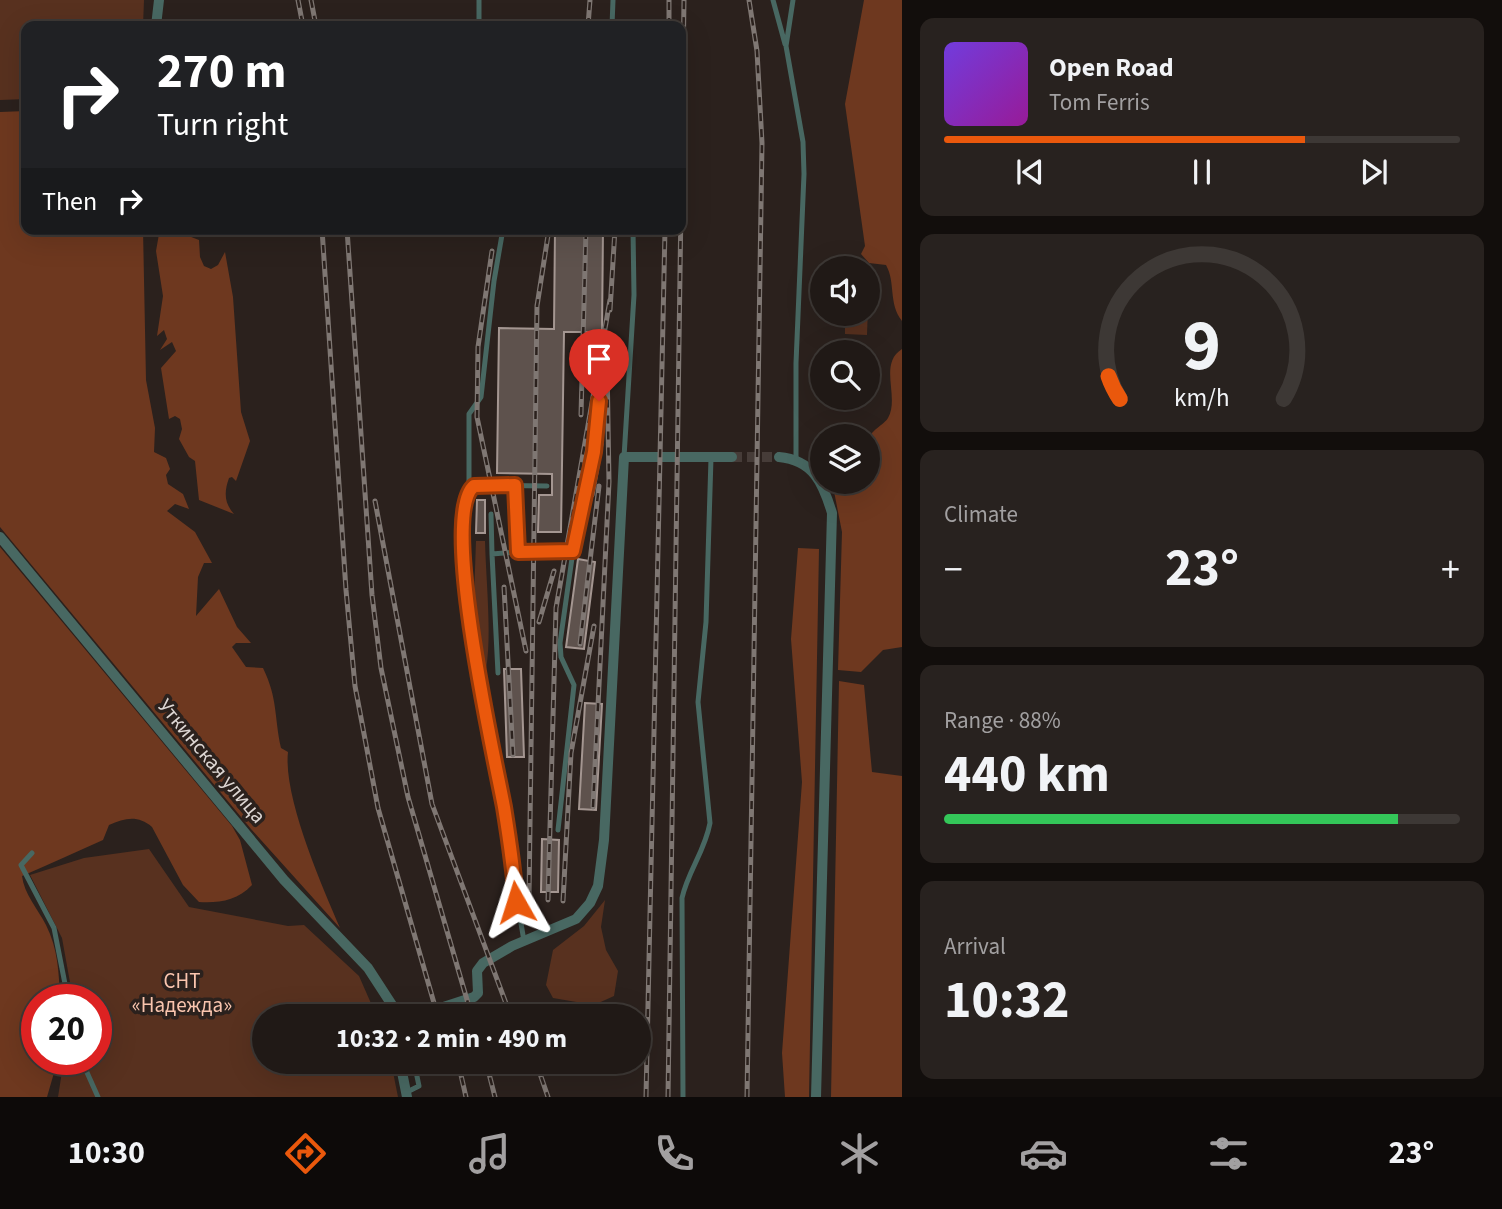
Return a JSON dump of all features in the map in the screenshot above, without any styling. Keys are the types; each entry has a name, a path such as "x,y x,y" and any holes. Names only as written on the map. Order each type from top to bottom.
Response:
{"street":[{"path":"157,21 159,0"},
{"path":"453,1004 478,993 477,971 483,963 524,940 552,931 576,919 593,897 600,880 624,457 732,457"},
{"path":"779,457 796,458 810,469 827,498 833,532 816,1097"},
{"name":"Уткинская улица","path":"0,537 284,880 374,975 390,1004"},
{"path":"403,1074 407,1094"}],"lane":[{"path":"479,0 479,21"},
{"path":"612,21 613,0"},
{"path":"772,0 786,46 803,142 796,458"},
{"path":"786,46 793,0"},
{"path":"502,235 481,397 471,407 469,414 469,490 466,503 465,556 469,621 503,805 524,940"},
{"path":"624,457 634,295 632,235"},
{"path":"558,830 574,685 561,657 560,642 573,551 594,452 599,401"},
{"path":"683,1097 682,898 685,884 707,840 710,823 698,702 706,622 711,458"},
{"path":"469,490 479,485 547,486"},
{"path":"515,485 518,552"},
{"path":"491,514 498,673"},
{"path":"492,554 573,551"},
{"path":"32,853 21,865 54,928 65,984"},
{"path":"407,1094 419,1086 416,1074"},
{"path":"88,1075 98,1097"}],"green space":[{"path":"0,0 144,0 143,21 21,21 21,99 0,100"},
{"path":"845,326 867,326 867,335 845,334"},
{"path":"476,541 485,541 489,624 486,670 474,598"},
{"name":"СНТ «Надежда»","path":"149,849 189,907 288,926 304,925 359,976 371,1004 252,1004 252,1074 393,1074 398,1097 58,1097 61,1075 112,1075 112,984 70,984 62,938 30,875 84,858"},
{"path":"605,900 601,927 606,950 618,971 614,996 596,1004 553,998 546,985 553,950 584,926"}],"shaded area":[{"path":"864,0 902,0 902,321 895,307 886,265 880,264 880,256 861,254 865,246 845,104"},
{"path":"21,111 21,235 143,235 146,380 155,428 154,452 166,458 170,469 166,475 168,484 183,494 189,509 175,504 167,511 195,532 212,563 204,563 198,577 196,616 219,589 237,627 251,643 236,643 232,647 246,667 263,668 273,698 281,748 288,752 291,793 305,841 340,928 251,829 0,527 0,112"},
{"path":"159,235 186,235 199,240 200,257 204,266 211,269 218,265 225,252 233,297 241,412 250,441 236,481 232,477 229,478 226,488 227,501 234,514 199,500 195,461 189,457 179,439 182,429 180,419 175,416 169,419 161,368 176,351 172,342 160,350 167,339 164,330 157,336 163,296 156,251"},
{"path":"902,349 902,647 883,650 861,672 838,670 842,532 835,494 880,494 880,426 887,420 891,410 890,372 895,355"},
{"path":"0,547 232,826 240,840 252,885 240,895 227,900 199,902 183,885 152,827 131,819 109,825 103,840 22,876 28,895 50,934 59,984 21,984 21,1075 53,1075 47,1097 0,1097"},
{"path":"798,548 819,549 809,1097 785,1097 782,1053 802,782 791,639"},
{"path":"839,681 864,685 872,772 902,776 902,1097 831,1097"}],"building":[{"path":"555,235 603,235 602,332 564,332 561,532 538,532 539,495 552,495 552,474 497,473 499,328 554,329"},
{"path":"477,500 485,500 485,533 476,533"},
{"path":"578,559 595,562 584,649 566,647"},
{"path":"504,669 521,669 524,757 507,757"},
{"path":"585,703 602,704 596,810 579,809"},
{"path":"542,839 559,840 558,892 541,892"}],"tunnel":[{"path":"732,457 779,457"}],"railway":[{"path":"298,0 302,21"},
{"path":"311,0 315,21"},
{"path":"588,21 590,0"},
{"path":"669,0 669,21"},
{"path":"684,0 684,21"},
{"path":"747,1097 762,143 757,51 749,0"},
{"path":"322,235 355,686 378,808 434,1004"},
{"path":"347,235 372,595 381,668 408,797 468,1004"},
{"path":"529,899 537,306 548,235"},
{"path":"581,415 586,235"},
{"path":"610,310 615,235"},
{"path":"646,1097 665,235"},
{"path":"668,1097 681,235"},
{"path":"492,251 478,347 477,417 526,651"},
{"path":"548,900 556,608 610,300"},
{"path":"593,807 609,482 607,362"},
{"path":"592,495 601,444"},
{"path":"580,644 599,486"},
{"path":"375,501 432,804 506,1004"},
{"path":"539,622 554,571"},
{"path":"504,587 513,755"},
{"path":"563,901 571,753 594,626"},
{"path":"461,1074 466,1097"},
{"path":"489,1074 495,1097"},
{"path":"540,1074 548,1097"}],"route":[{"path":"516,902 503,805 471,641 465,556 467,495 474,486 515,485 518,552 573,551 594,452 599,401"}]}
